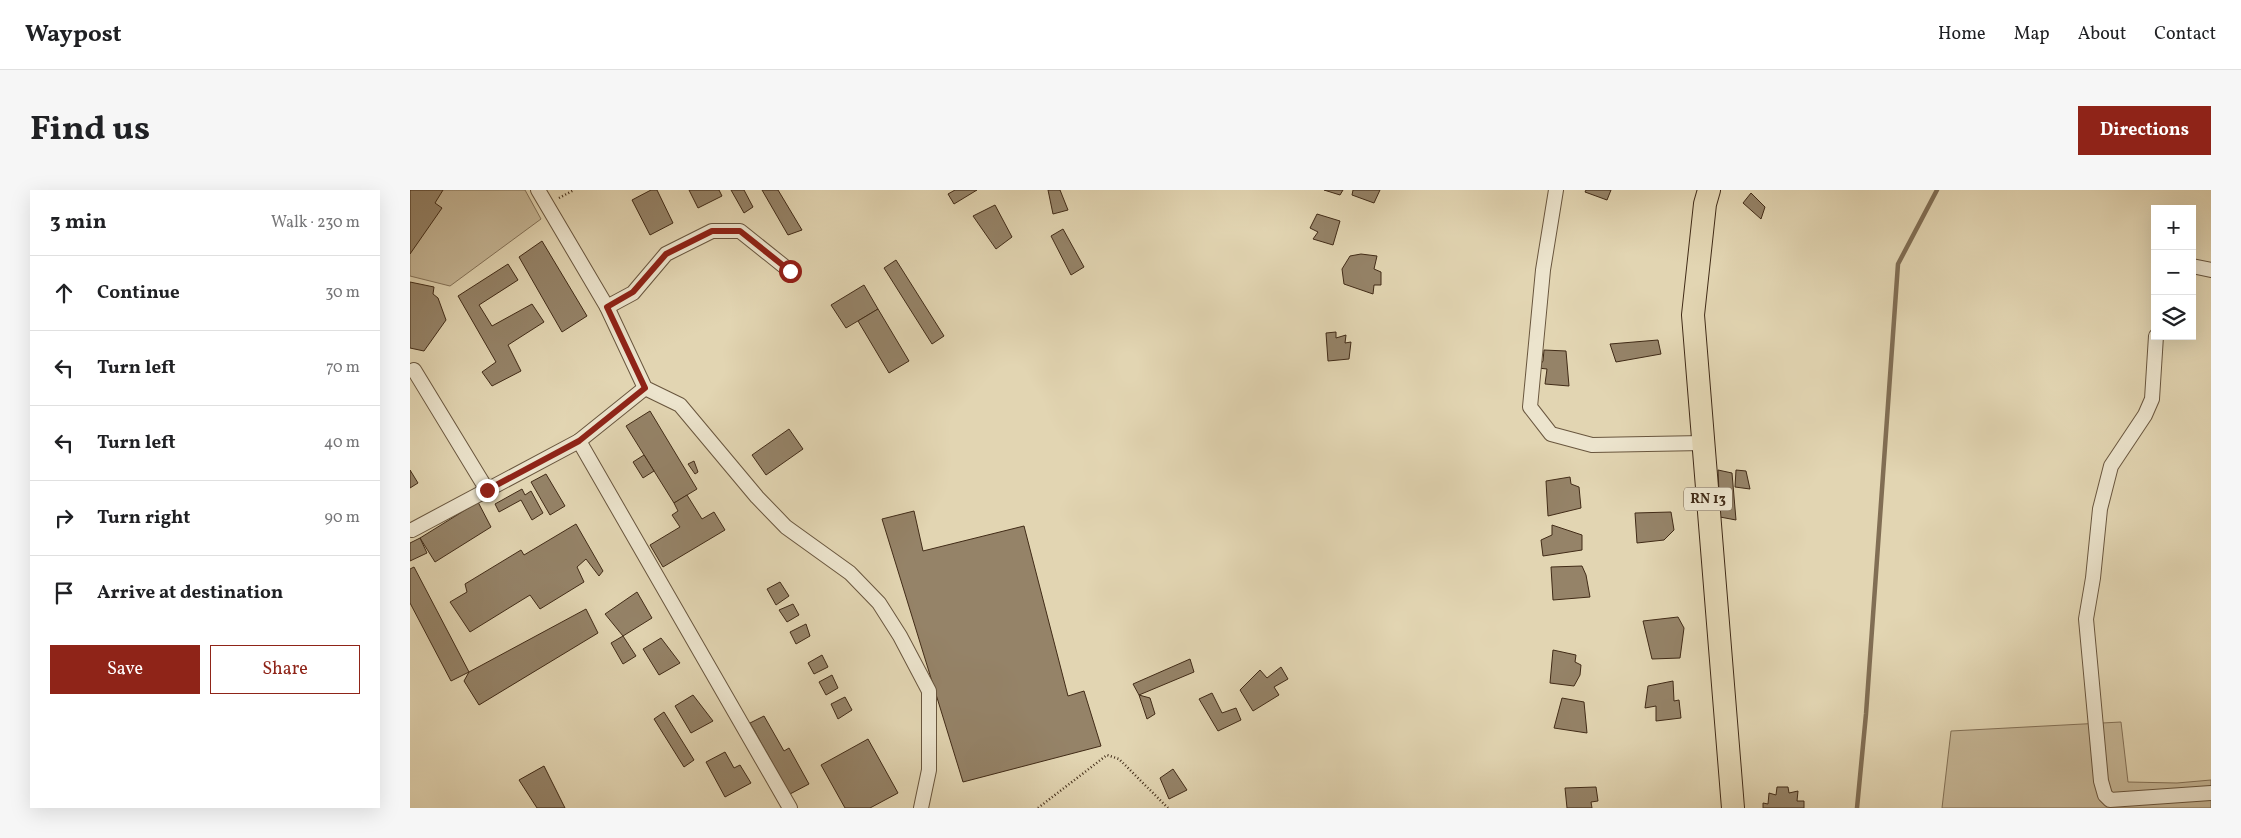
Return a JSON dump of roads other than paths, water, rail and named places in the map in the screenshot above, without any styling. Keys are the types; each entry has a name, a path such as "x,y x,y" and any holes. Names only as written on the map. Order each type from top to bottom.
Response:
{"main road":[{"name":"RN 13","path":"1709,190 1693,315 1733,808"}],"street":[{"path":"538,190 607,307 645,388 680,405 757,497 786,527 850,573 879,603 916,664 929,691 931,718 929,770 921,808"},
{"path":"1556,190 1543,270 1530,407 1551,434 1592,445 1703,443"},
{"path":"607,307 633,292 666,254 712,231 740,231 790,271"},
{"path":"2196,267 2211,270"},
{"path":"2156,340 2152,399 2145,415 2111,466 2100,509 2093,578 2086,619 2101,781 2105,796 2110,800 2211,793"},
{"path":"414,370 487,490"},
{"path":"412,530 579,441 645,388"},
{"path":"579,441 790,808"}],"waterway":[{"path":"1857,808 1866,714 1898,264 1937,190"}]}
